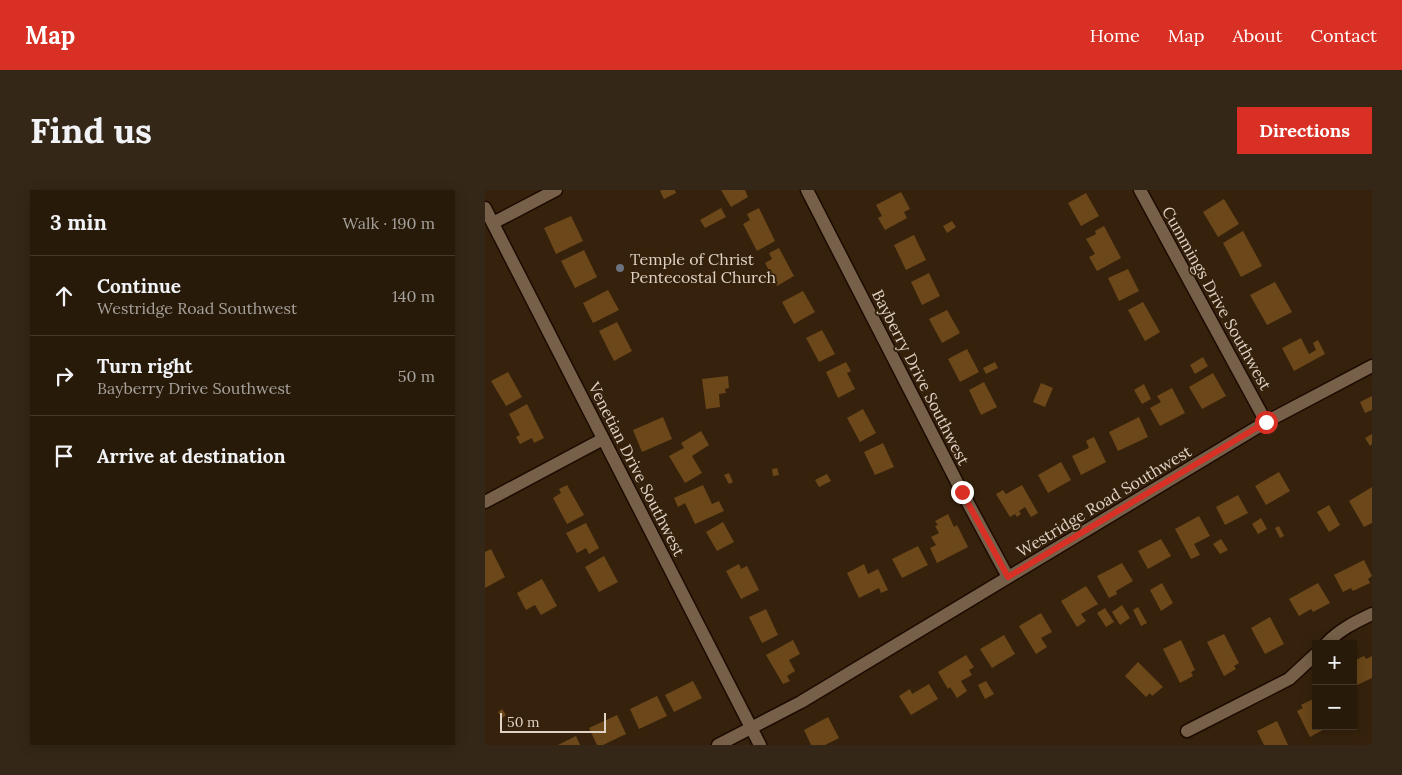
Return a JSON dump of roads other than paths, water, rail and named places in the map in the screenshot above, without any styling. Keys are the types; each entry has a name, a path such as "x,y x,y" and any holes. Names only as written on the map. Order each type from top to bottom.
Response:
{"street":[{"path":"493,223 556,190"},
{"name":"Bayberry Drive Southwest","path":"807,190 962,492 1008,577"},
{"name":"Cummings Drive Southwest","path":"1140,190 1266,422"},
{"name":"Venetian Drive Southwest","path":"485,208 760,745"},
{"name":"Westridge Road Southwest","path":"718,745 801,702 1266,422 1372,366"},
{"path":"485,502 603,439"},
{"path":"1330,640 1351,624 1372,614"},
{"path":"1187,731 1289,679 1312,658"}],"place":[{"name":"Temple of Christ Pentecostal Church","path":"620,268"}]}
